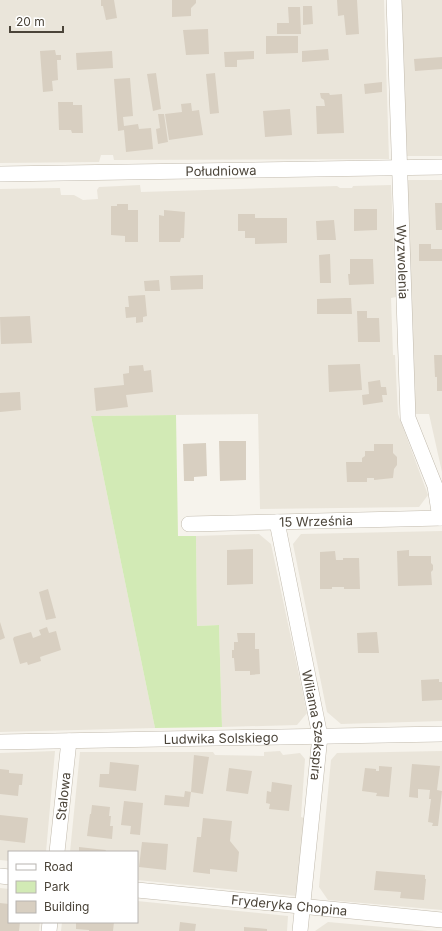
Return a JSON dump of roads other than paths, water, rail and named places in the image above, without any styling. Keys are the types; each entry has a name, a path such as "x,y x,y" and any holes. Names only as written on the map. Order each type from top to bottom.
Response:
{"street":[{"name":"Wyzwolenia","path":"394,0 408,418 435,486 441,518"},
{"name":"Południowa","path":"0,174 399,166 442,167"},
{"name":"15 Września","path":"189,524 441,518"},
{"name":"Wiliama Szekspira","path":"277,522 320,736 300,931"},
{"name":"Ludwika Solskiego","path":"0,742 442,734"},
{"name":"Stalowa","path":"57,851 69,741"},
{"name":"Fryderyka Chopina","path":"138,890 442,920"}]}
